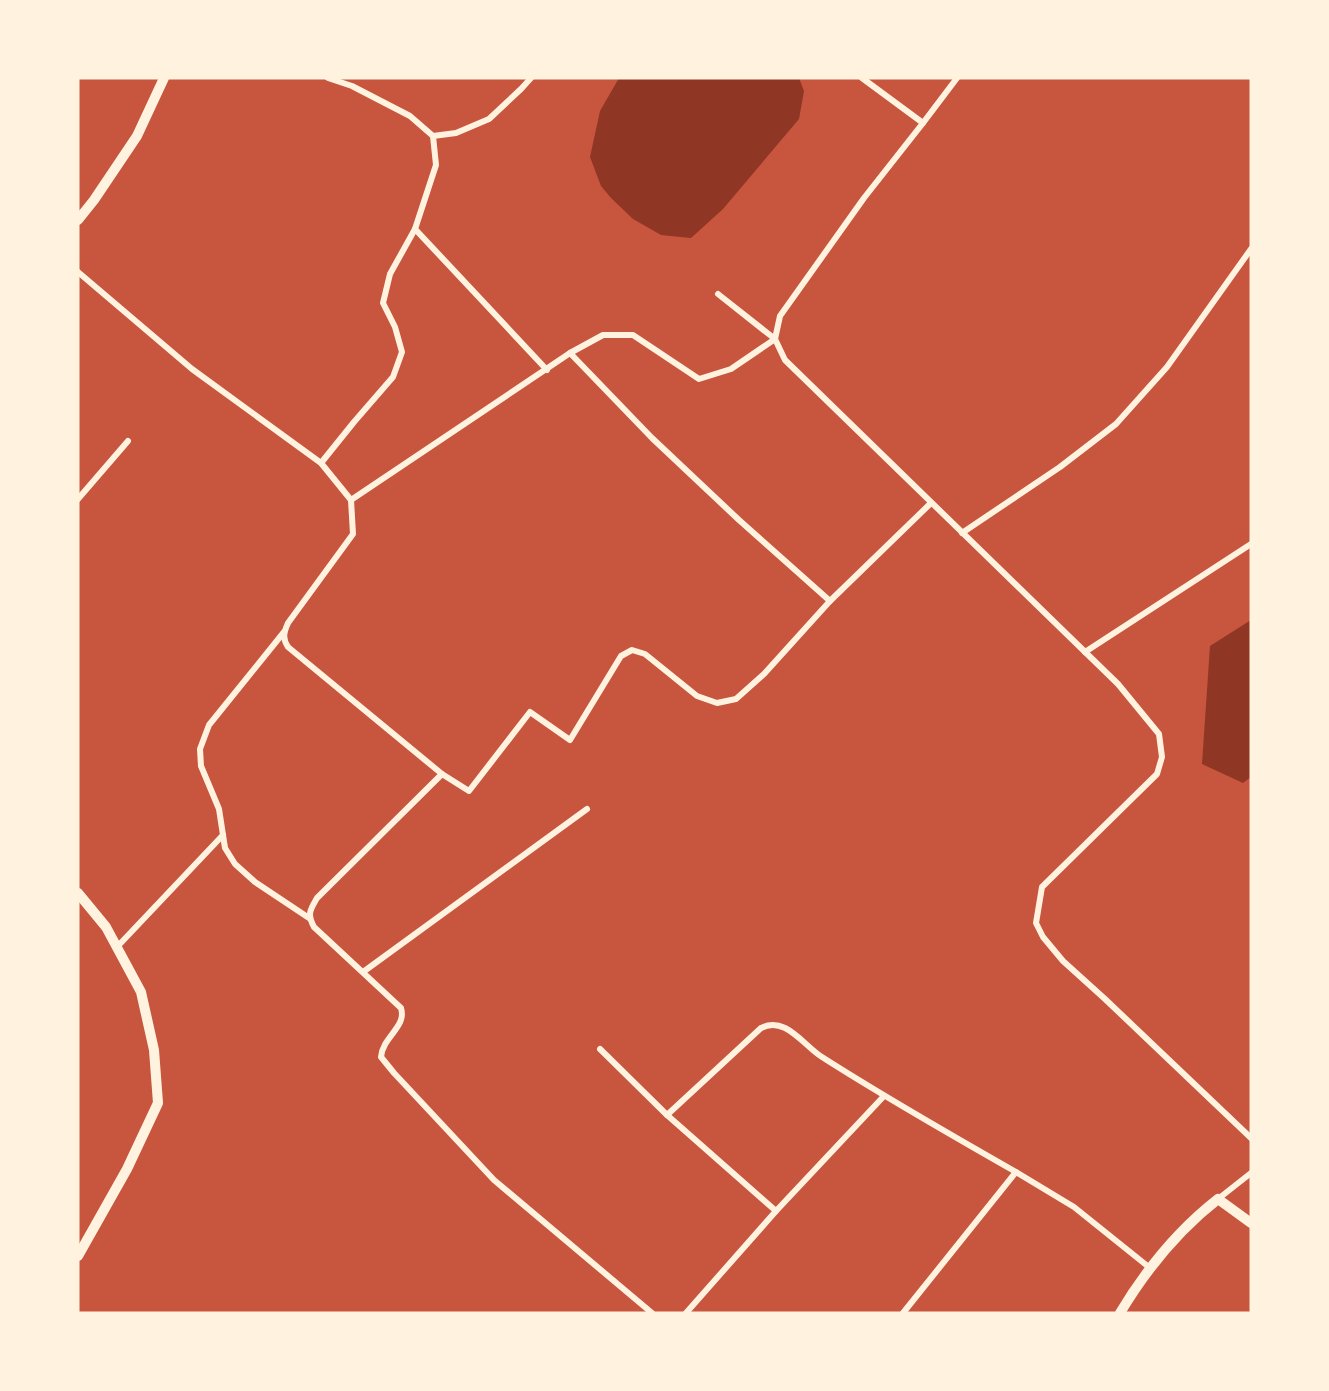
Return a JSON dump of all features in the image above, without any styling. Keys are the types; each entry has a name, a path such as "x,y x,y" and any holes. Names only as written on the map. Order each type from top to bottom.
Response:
{"street":[{"path":"78,220 137,136 164,78"},
{"path":"321,463 393,377 402,352 395,327 383,303 390,274 415,229 436,165 433,136 410,116 352,86 328,78"},
{"path":"433,136 456,133 489,119 531,78"},
{"path":"862,78 923,123"},
{"path":"351,500 570,353 603,335 633,335 699,379 731,369 775,339 780,316 864,198 957,78"},
{"path":"415,229 547,370"},
{"path":"962,533 1060,467 1116,424 1167,367 1251,249"},
{"path":"78,272 192,369 321,463 351,500 353,534 288,623 284,632 208,725 200,748 201,766 219,809 225,848 235,864 255,882 309,918 314,927 401,1008 402,1021 384,1044 381,1057 394,1073 494,1180 652,1313"},
{"path":"718,294 775,339 785,360 1118,684 1159,734 1162,757 1156,774 1042,887 1036,923 1043,938 1063,961 1106,999 1251,1138"},
{"path":"570,353 652,438 830,601"},
{"path":"78,499 128,441"},
{"path":"284,632 284,640 288,647 442,774 469,791 530,712 570,740 621,656 632,650 645,654 697,696 717,703 736,699 764,674 830,601 931,503"},
{"path":"1085,652 1251,544"},
{"path":"309,918 317,898 442,774"},
{"path":"363,972 586,809"},
{"path":"117,947 223,835"},
{"path":"78,893 106,927 141,992 154,1050 158,1103 127,1169 78,1256"},
{"path":"667,1114 761,1028 768,1024 780,1025 787,1028 818,1054 884,1096 1074,1207 1150,1268"},
{"path":"600,1049 667,1114 776,1211"},
{"path":"686,1313 776,1211 884,1096"},
{"path":"903,1313 1016,1172"},
{"path":"1120,1313 1150,1268 1179,1233 1251,1173"},
{"path":"1218,1199 1251,1223"}],"shaded area":[{"path":"619,78 799,78 804,91 799,119 723,209 691,238 661,235 633,219 601,186 590,157 600,111"},
{"path":"1251,620 1251,777 1243,783 1202,764 1210,646"}]}
